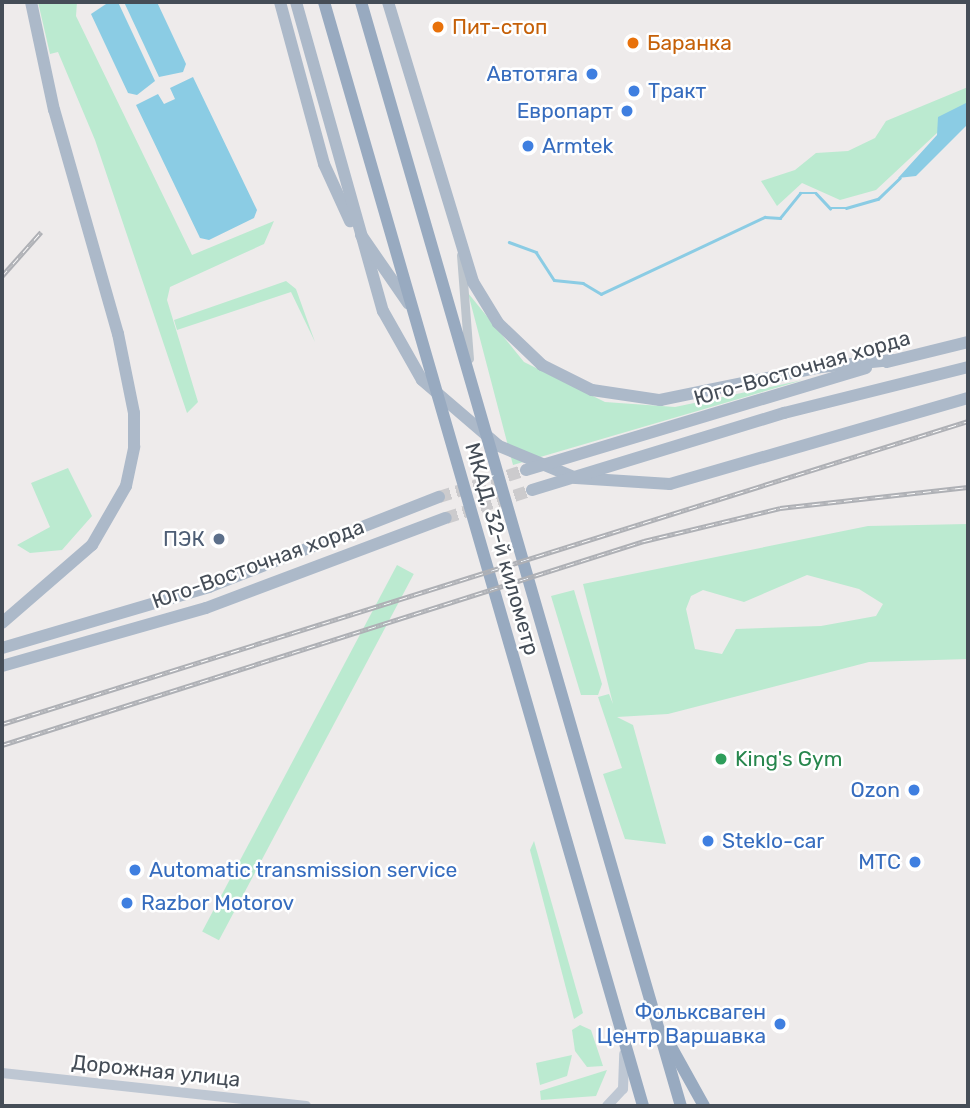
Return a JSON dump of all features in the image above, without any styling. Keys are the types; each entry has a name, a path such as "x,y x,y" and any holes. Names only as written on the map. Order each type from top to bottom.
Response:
{"highway":[{"name":"МКАД, 32-й километр","path":"324,2 643,1106"},
{"name":"МКАД, 32-й километр","path":"361,2 681,1106"},
{"path":"645,982 705,1106"}],"main road":[{"path":"2,624 64,572 112,516 126,486 134,413 31,2"},
{"path":"280,2 339,202 417,321"},
{"path":"296,2 316,86 375,289 402,351 445,405 518,457 593,482 670,484 968,398"},
{"path":"388,2 460,247 486,307 515,342 556,374 610,395 695,397 821,367 892,360"},
{"name":"Юго-Восточная хорда","path":"526,470 892,360 968,342"},
{"name":"Юго-Восточная хорда","path":"532,490 784,413 968,367"},
{"name":"Юго-Восточная хорда","path":"2,648 201,590 439,498"},
{"name":"Юго-Восточная хорда","path":"2,666 215,605 446,518"},
{"path":"607,1106 623,1089 623,1037"},
{"name":"Дорожная улица","path":"2,1073 306,1106"}],"street":[{"path":"460,247 471,382"}],"green space":[{"path":"38,2 77,2 76,16 192,255 274,221 264,244 170,287 167,300 198,402 187,413 95,140 58,52 50,54"},
{"path":"968,87 968,104 876,190 840,200 802,183 777,206 761,181 795,170 816,153 848,151 875,138 886,121"},
{"path":"286,281 296,289 315,342 291,292 177,330 174,320"},
{"path":"468,293 524,362 605,402 675,407 803,380 513,465"},
{"path":"68,468 92,516 62,550 30,553 17,545 50,527 31,483"},
{"path":"968,524 968,659 869,662 668,714 617,717 633,725 666,844 625,839 603,774 622,768 598,697 609,694 613,704 583,584 868,526","holes":["807,575 859,589 883,604 876,616 821,626 736,629 722,654 695,649 686,609 691,596 703,590 744,602"]},
{"path":"397,565 414,574 219,940 202,931"},
{"path":"574,590 602,684 598,695 581,695 551,596"},
{"path":"534,841 583,1013 574,1019 530,850"},
{"path":"580,1025 591,1030 603,1066 587,1067 575,1051 572,1030"},
{"path":"572,1055 567,1076 540,1085 536,1063"},
{"path":"607,1070 596,1096 541,1100 540,1091"}],"water":[{"path":"109,2 118,2 155,81 137,95 128,93 91,14"},
{"path":"124,2 157,2 186,64 183,72 159,77"},
{"path":"193,77 257,210 254,218 209,240 200,238 136,105 158,94 164,104 175,99 170,88"},
{"path":"968,102 968,124 916,176 898,178 937,135 938,117"}],"waterway":[{"path":"509,242 536,252 554,280 583,283 601,294 765,217 780,218 800,193 816,193 830,208 846,208 878,199 900,178"}],"tunnel":[{"path":"439,497 526,470"},
{"path":"446,518 532,490"}],"railway":[{"path":"2,276 41,232"},
{"path":"2,724 968,421"},
{"path":"2,745 644,541 780,508 968,487"}],"place":[{"name":"Пит-стоп","path":"438,27"},
{"name":"Баранка","path":"633,43"},
{"name":"Автотяга","path":"592,74"},
{"name":"Тракт","path":"634,91"},
{"name":"Европарт","path":"627,111"},
{"name":"Armtek","path":"528,146"},
{"name":"ПЭК","path":"219,539"},
{"name":"King's Gym","path":"721,759"},
{"name":"Ozon","path":"914,790"},
{"name":"Steklo-car","path":"708,841"},
{"name":"МТС","path":"915,862"},
{"name":"Automatic transmission service","path":"135,870"},
{"name":"Razbor Motorov","path":"127,903"},
{"name":"Фольксваген Центр Варшавка","path":"780,1024"}]}
